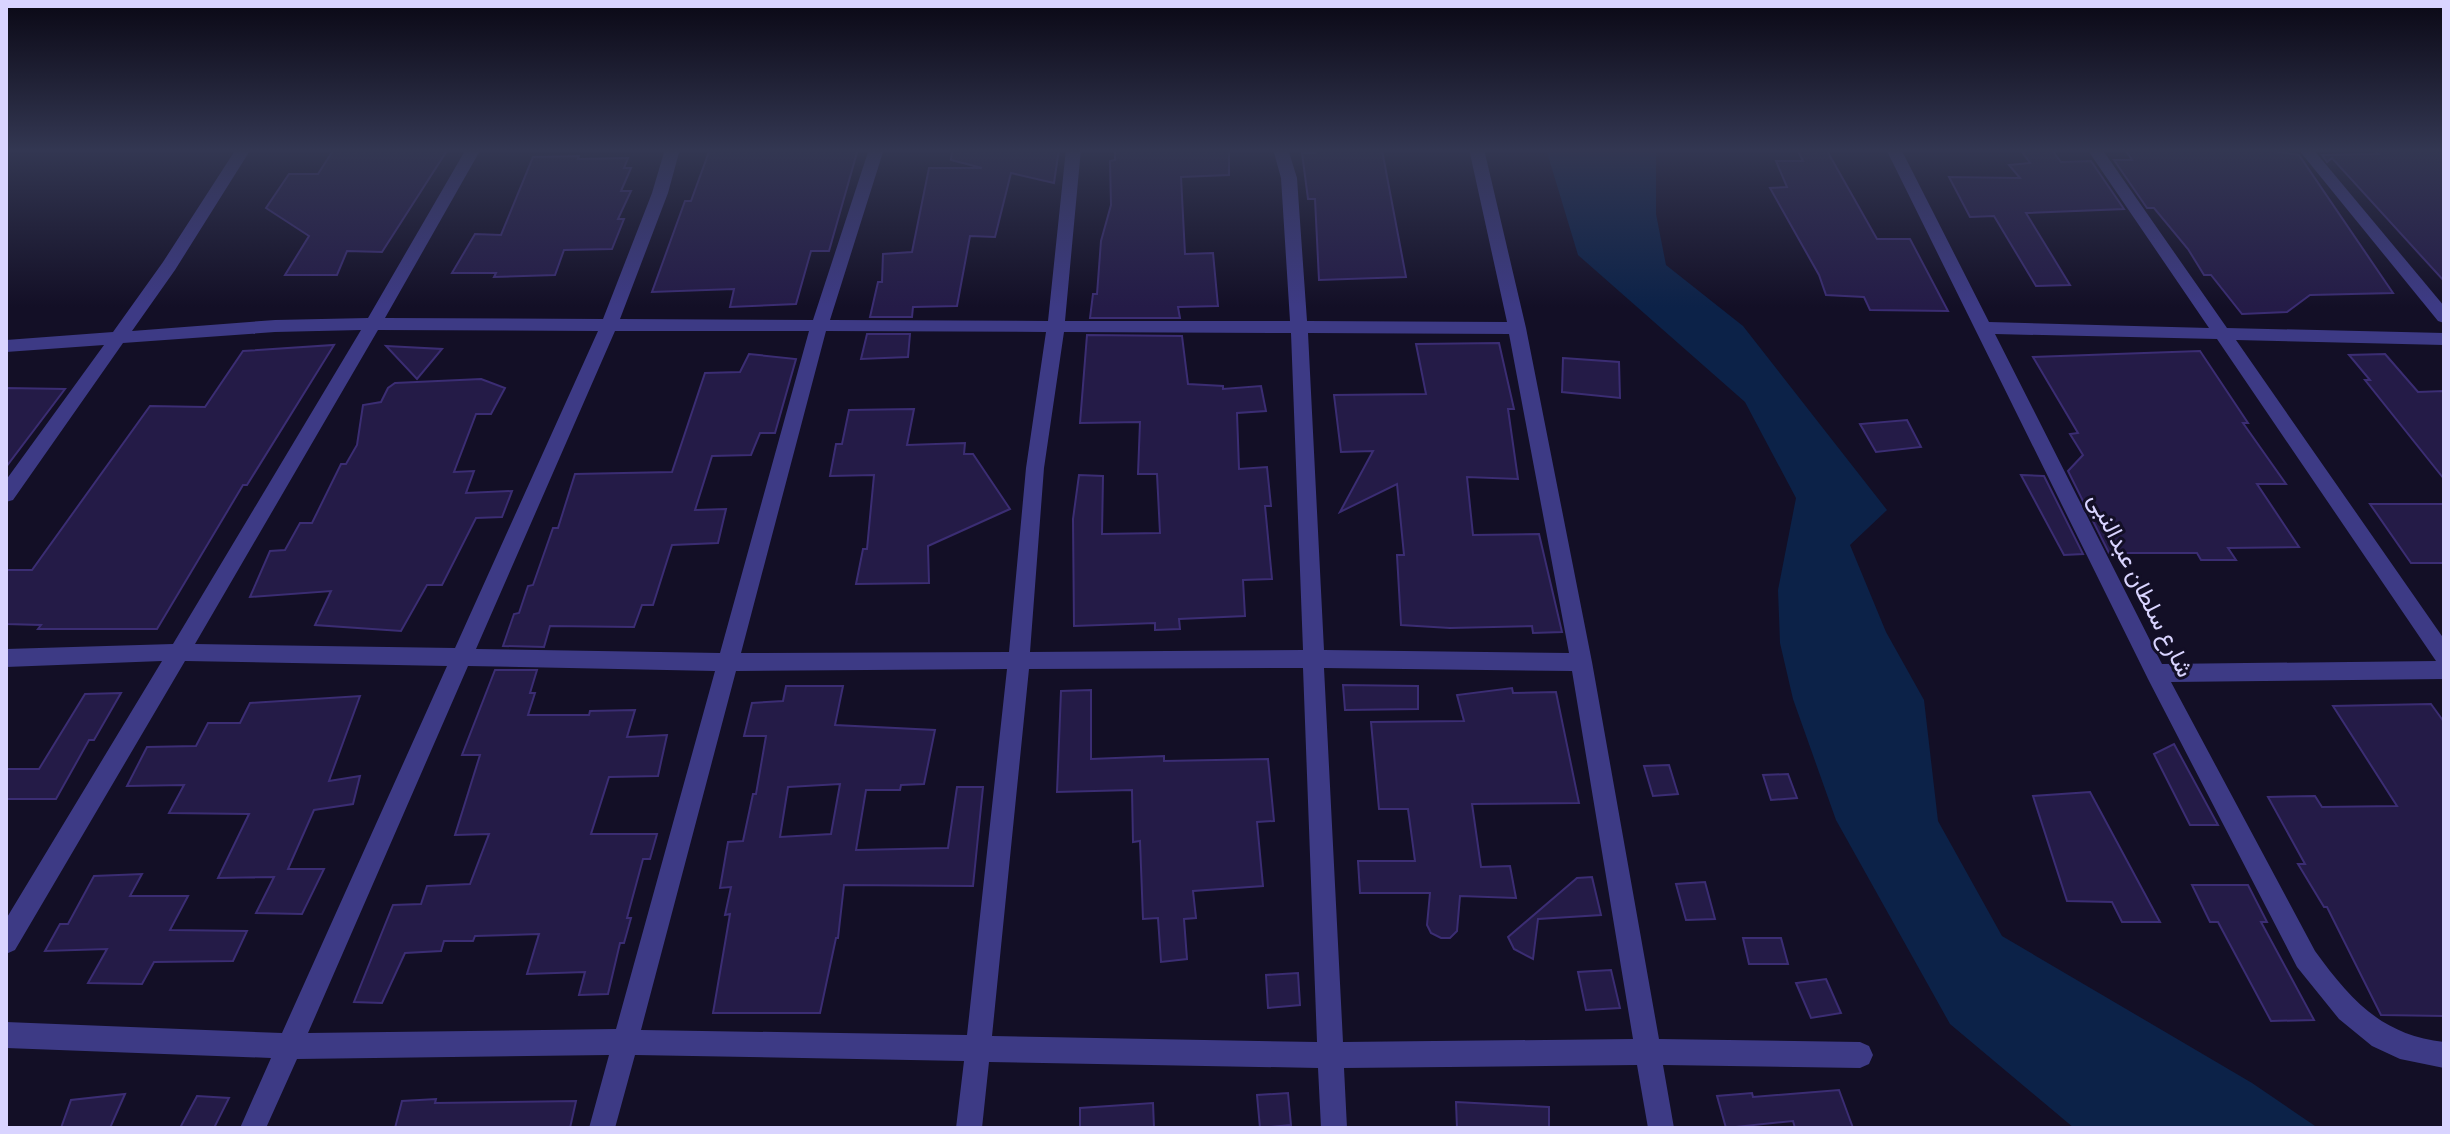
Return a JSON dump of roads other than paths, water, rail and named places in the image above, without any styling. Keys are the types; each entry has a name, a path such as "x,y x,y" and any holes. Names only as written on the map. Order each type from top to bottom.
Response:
{"street":[{"path":"6,495 121,335 208,202"},
{"path":"6,942 442,202"},
{"path":"253,1128 609,325 657,202"},
{"path":"602,1128 820,323 860,202"},
{"path":"969,1128 980,1048 1019,660 1035,468 1056,325 1069,202"},
{"path":"1291,202 1299,328 1334,1128"},
{"path":"1489,202 1517,328 1581,662 1661,1128"},
{"name":"شارع سلطان عبدالنبى","path":"1919,202 2156,673 2306,959 2333,997 2366,1030 2414,1052 2444,1055"},
{"path":"2131,202 2444,656"},
{"path":"2349,202 2444,317"},
{"path":"6,346 121,335 372,324 820,323 1517,328"},
{"path":"1981,328 2444,339"},
{"path":"6,658 179,652 728,662 1314,659 1581,662"},
{"path":"2156,673 2444,670"},
{"path":"6,1035 290,1046 624,1042 1331,1055 1647,1052 1860,1055"}],"water":[{"path":"1562,202 1656,202 1666,265 1743,326 1887,510 1850,545 1886,632 1924,700 1938,821 2002,936 2252,1083 2318,1128 2074,1128 1950,1024 1836,820 1793,699 1780,643 1778,590 1796,498 1745,402 1578,255"}]}
